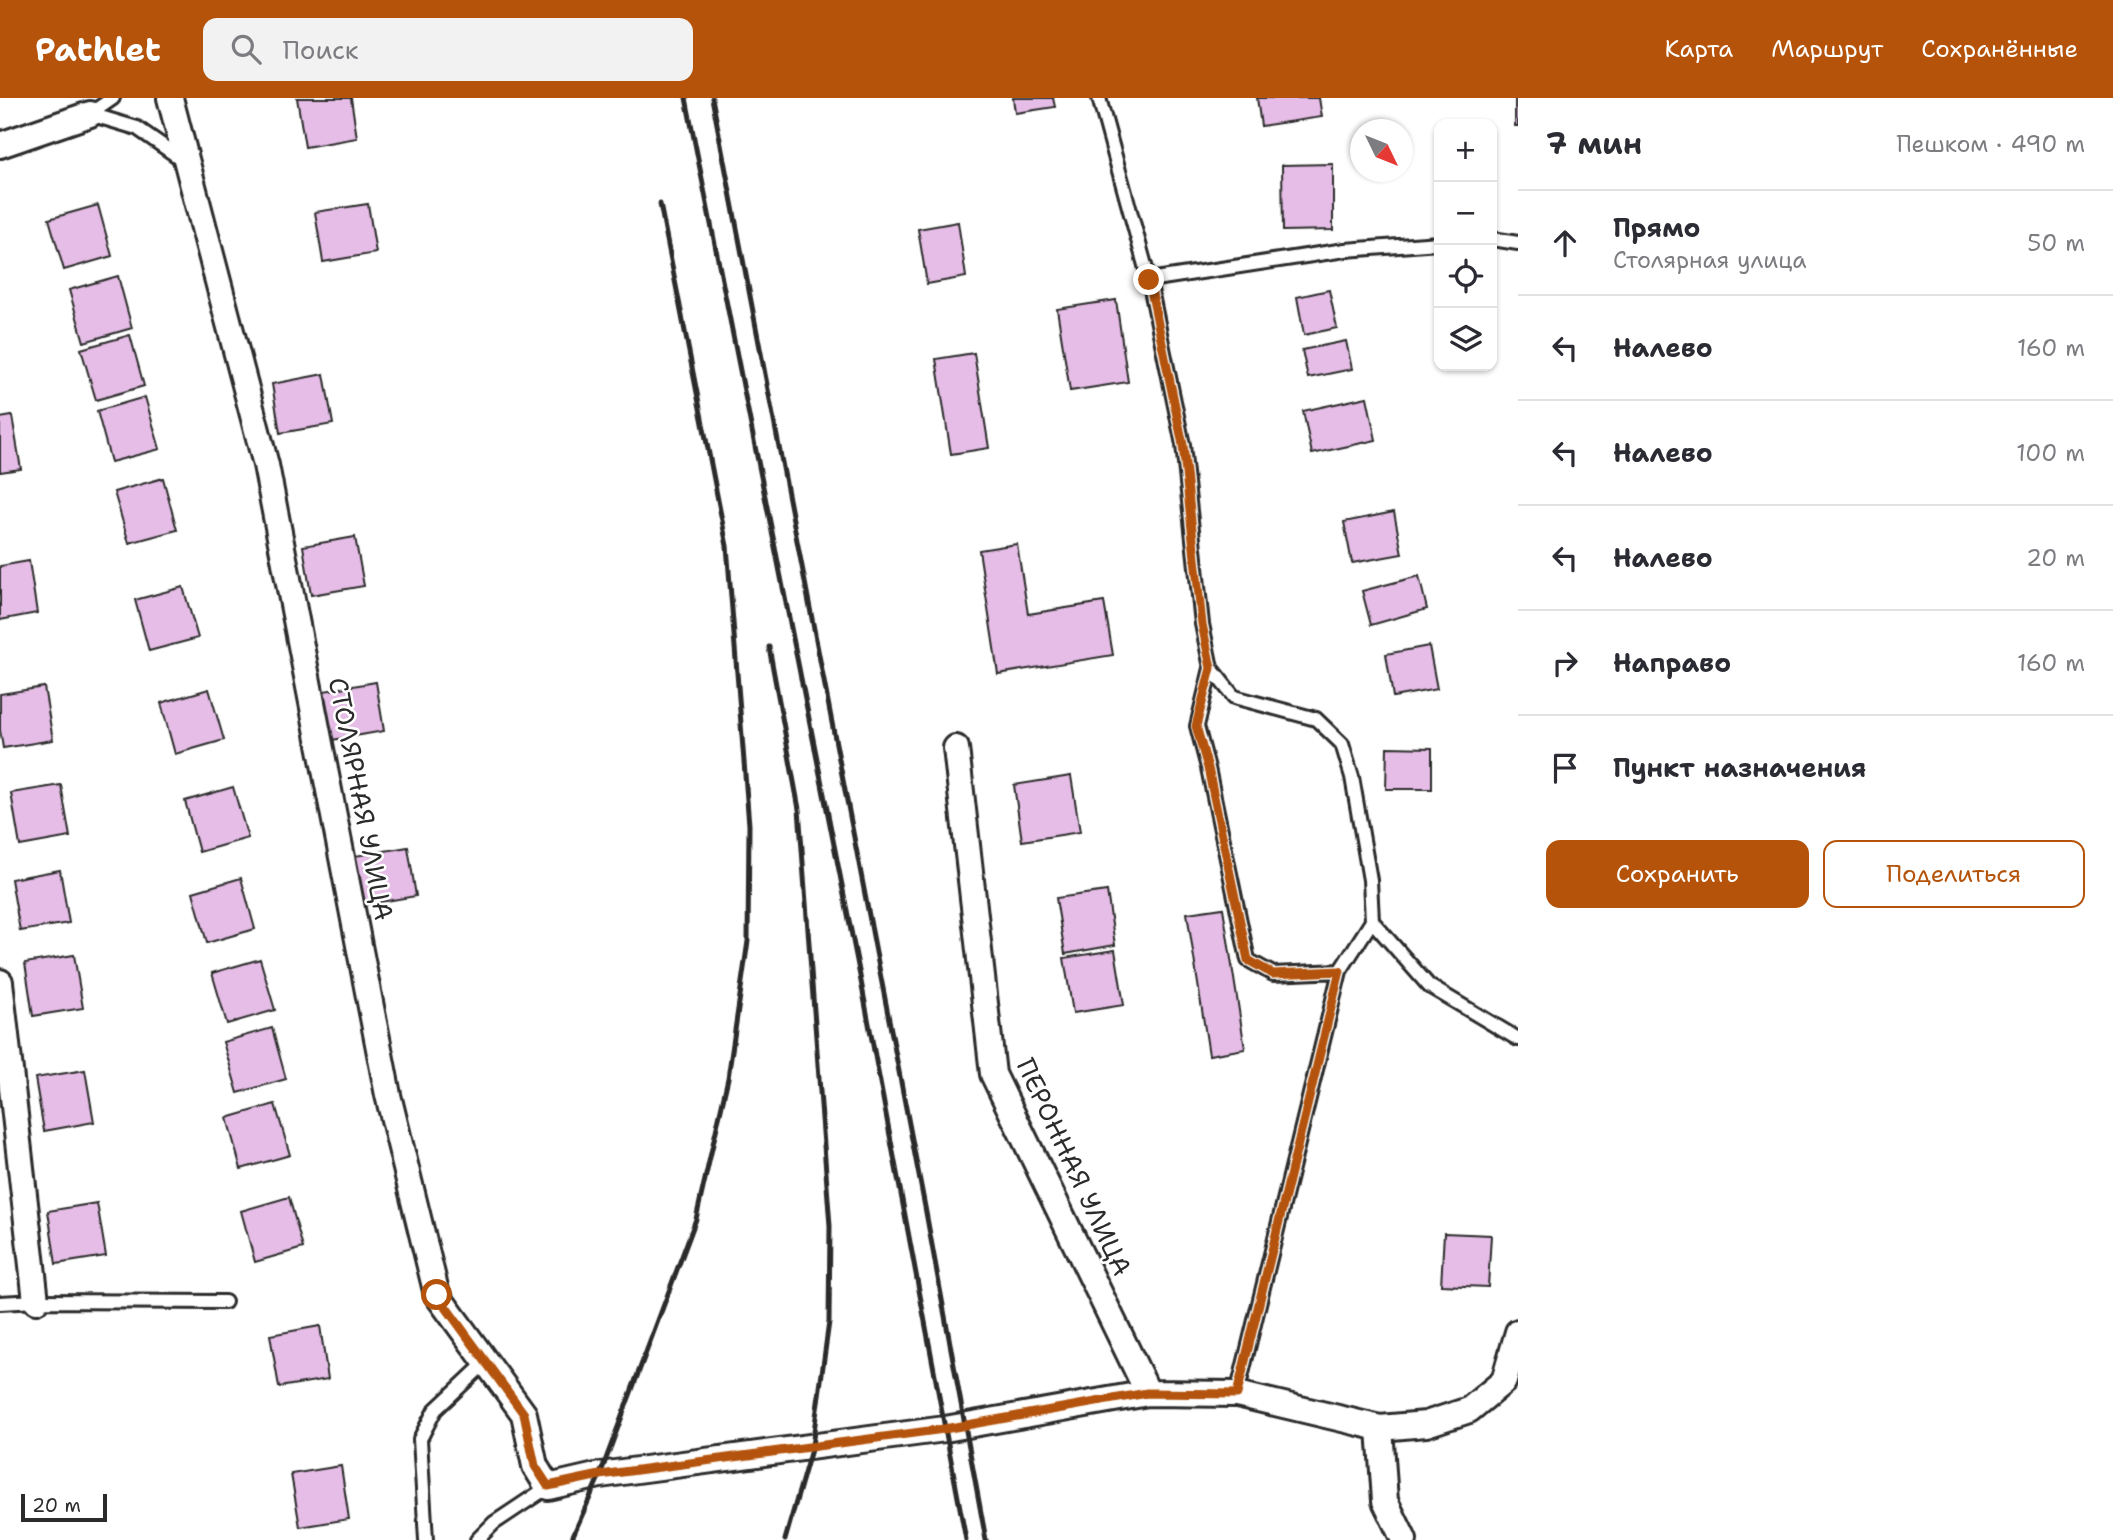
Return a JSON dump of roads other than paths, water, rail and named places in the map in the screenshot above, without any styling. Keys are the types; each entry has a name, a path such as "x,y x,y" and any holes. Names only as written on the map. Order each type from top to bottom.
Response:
{"street":[{"name":"СТОЛЯРНАЯ УЛИЦА","path":"170,98 266,465 388,1095 437,1295 524,1414 535,1466 548,1486"},
{"path":"0,145 90,114"},
{"name":"ПЕРОННАЯ УЛИЦА","path":"956,748 993,1074 1147,1393"},
{"path":"0,982 36,1301"},
{"path":"548,1486 600,1475 944,1429 1147,1393 1237,1394 1380,1428 1426,1424 1469,1410 1504,1381 1518,1332"},
{"path":"1380,1428 1385,1501 1404,1540"}],"lane":[{"path":"90,114 113,98"},
{"path":"1099,98 1149,280 1183,445 1202,624 1211,668 1196,726 1208,768 1248,960 1273,974 1340,971"},
{"path":"90,114 137,128 186,162"},
{"path":"1497,240 1518,243"},
{"path":"1149,280 1345,250 1434,243"},
{"path":"1211,668 1234,697 1316,719 1342,744 1352,777 1368,867 1372,921 1340,971 1237,1394"},
{"path":"1372,921 1429,986 1518,1039"},
{"path":"0,1303 225,1302"},
{"path":"426,1540 420,1439 435,1410 486,1362"},
{"path":"477,1540 494,1523 548,1486"}],"railway":[{"path":"686,98 860,976 966,1540"},
{"path":"712,98 925,1207 986,1540"},
{"path":"571,1540 600,1475 696,1219 728,1078 748,941 749,825 727,546 660,204"},
{"path":"769,647 799,809 830,1226 829,1322 812,1446 785,1540"}]}
